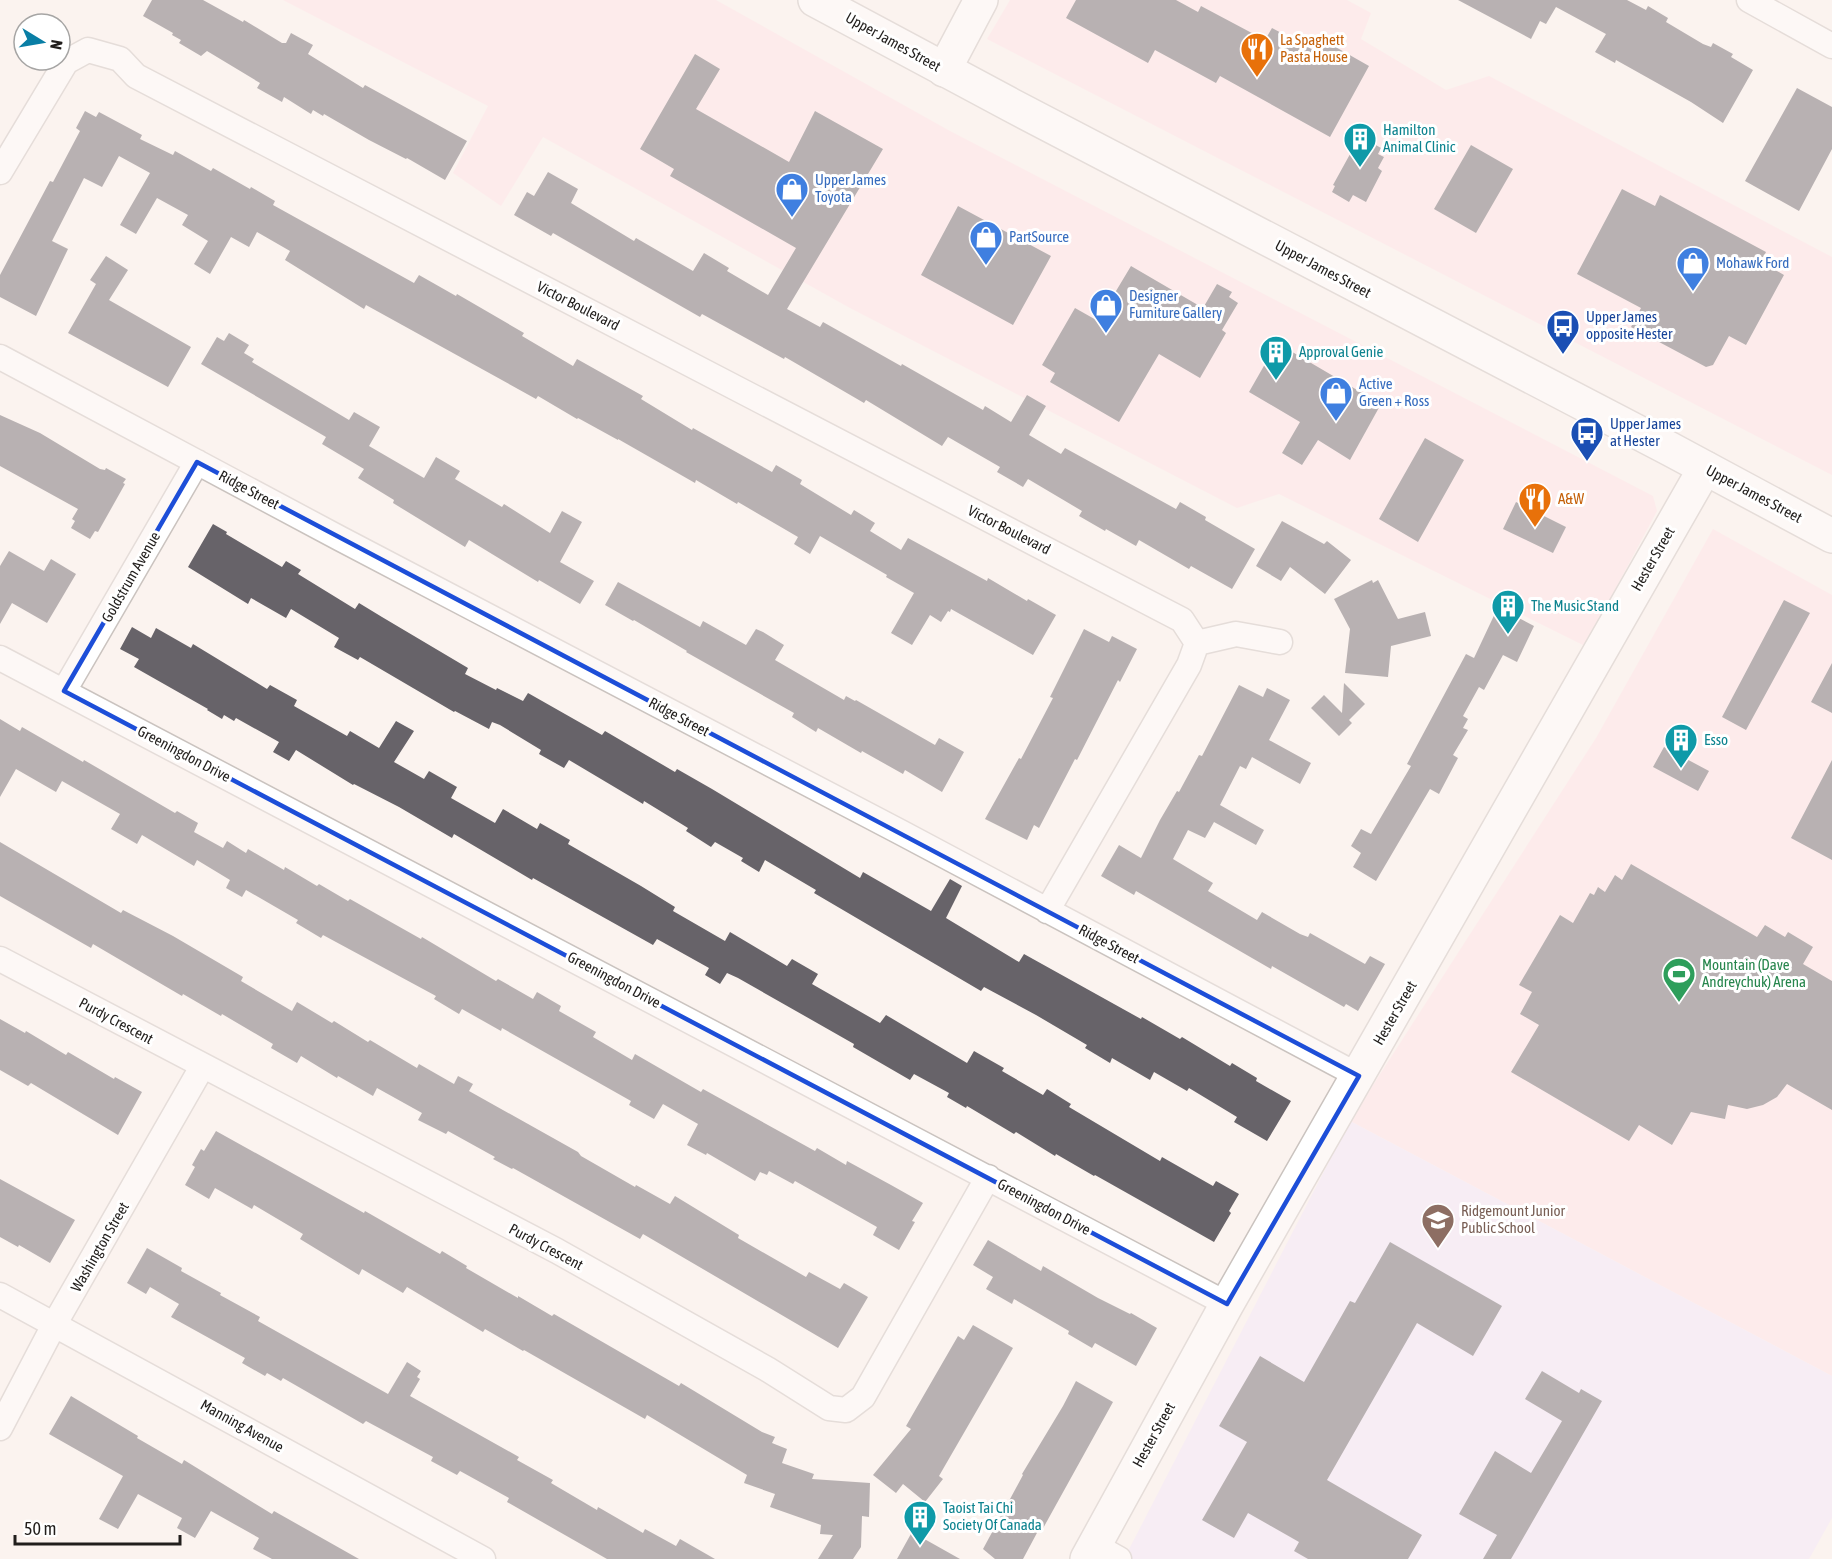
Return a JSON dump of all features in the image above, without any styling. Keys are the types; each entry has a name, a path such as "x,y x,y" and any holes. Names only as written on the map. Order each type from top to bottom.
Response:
{"street":[{"name":"Upper James Street","path":"815,0 1832,536"},
{"path":"944,70 981,0"},
{"path":"1749,0 1782,8 1832,46"},
{"name":"Victor Boulevard","path":"0,172 66,62 88,50 120,59 136,76 147,82 1182,620 1197,643"},
{"name":"Ridge Street","path":"0,357 1359,1076"},
{"name":"Goldstrum Avenue","path":"64,692 197,462"},
{"name":"Hester Street","path":"1100,1554 1227,1304 1706,468"},
{"path":"1047,910 1189,665 1197,643 1236,634 1280,642"},
{"name":"Greeningdon Drive","path":"0,658 1227,1304"},
{"name":"Purdy Crescent","path":"0,959 556,1251 767,1369 829,1408 846,1410 862,1397 988,1177"},
{"name":"Washington Street","path":"0,1428 54,1325 202,1067"},
{"name":"Manning Avenue","path":"0,1295 483,1559"}],"highlighted area":[{"path":"197,462 1359,1076 1227,1304 64,691"}],"shaded area":[{"path":"283,0 716,0 950,131 1653,496 1657,511 1585,646 1279,494 1237,508 850,308 543,137 501,206 453,173 488,106"},
{"path":"1010,0 1347,0 1371,13 1361,39 1446,90 1489,76 1832,257 1832,475 987,39"},
{"path":"1713,529 1832,595 1832,1376 1350,1121 1596,738"},
{"name":"Ridgemount Junior Public School","path":"1350,1121 1832,1376 1832,1518 1809,1559 1124,1559"}],"building":[{"path":"152,0 203,0 243,22 244,20 282,43 286,43 291,33 313,45 308,54 363,88 365,85 467,141 445,180 324,114 323,116 313,110 311,114 284,97 282,102 257,88 260,83 207,51 201,56 179,43 181,40 172,35 173,33 143,16"},
{"path":"1076,0 1176,0 1198,12 1201,6 1265,40 1272,28 1319,53 1325,41 1369,66 1330,137 1220,76 1216,83 1155,50 1148,63 1066,18"},
{"path":"1458,0 1627,0 1646,10 1648,6 1668,18 1666,22 1703,44 1711,47 1713,43 1733,54 1731,57 1753,70 1723,123 1691,102 1616,60 1615,63 1595,52 1606,34 1556,7 1546,24 1540,21 1531,39"},
{"path":"695,54 720,69 696,109 789,162 815,111 883,149 787,309 820,327 823,322 983,410 985,406 1011,422 1027,395 1046,406 1029,435 1061,454 1065,448 1176,509 1180,502 1206,517 1205,520 1255,549 1232,589 1191,566 1189,569 1139,540 1136,546 1106,529 1105,531 1079,516 1082,511 1028,479 1023,487 997,472 1000,467 948,437 942,446 866,400 864,403 785,357 784,359 702,314 700,317 553,233 551,236 514,215 527,192 534,196 548,172 578,189 571,203 634,241 636,238 693,271 704,253 729,268 727,271 768,295 796,248 670,176 674,169 640,149"},
{"path":"1797,88 1832,107 1832,149 1799,211 1745,181"},
{"path":"85,111 96,117 99,112 142,135 140,139 173,155 175,151 211,171 213,168 250,189 251,187 275,201 273,205 414,283 419,275 456,296 457,294 524,333 522,336 573,366 577,359 643,396 641,399 692,430 693,428 772,472 776,465 802,480 800,484 851,515 854,510 875,523 870,531 901,550 908,538 1056,615 1033,655 951,609 941,622 930,615 912,645 891,633 914,593 886,577 887,575 820,536 810,554 794,544 798,537 738,502 737,504 696,480 695,483 538,396 536,399 366,305 364,309 285,260 290,251 257,232 249,247 231,237 210,274 194,264 208,241 182,225 188,215 157,198 136,234 120,225 150,173 119,156 102,187 84,178 52,241 68,249 36,316 0,297 0,275 50,181 53,182 80,131 76,128"},
{"name":"Hamilton Animal Clinic","path":"1360,136 1381,148 1378,154 1384,157 1378,168 1382,171 1366,202 1353,195 1349,202 1332,192 1335,186 1333,185"},
{"path":"1471,145 1513,169 1476,233 1434,209"},
{"name":"Mohawk Ford","path":"1622,189 1655,206 1660,195 1766,252 1761,262 1784,275 1746,345 1729,336 1713,365 1706,367 1631,327 1641,308 1577,274"},
{"name":"PartSource","path":"958,206 1051,256 1013,325 921,275"},
{"path":"106,256 128,270 109,300 191,347 168,387 68,333 96,284 90,280"},
{"name":"Designer Furniture Gallery","path":"1131,266 1203,308 1217,284 1232,292 1229,297 1238,303 1222,330 1226,333 1200,378 1159,354 1119,422 1050,382 1055,373 1042,365 1075,308 1098,321"},
{"path":"229,333 249,345 244,353 254,359 252,362 349,420 354,412 380,427 369,446 424,478 436,457 460,471 455,479 502,507 504,504 550,533 562,511 582,522 560,562 594,581 580,604 539,580 538,582 469,540 465,547 393,503 394,500 358,478 364,469 322,444 326,437 201,364 217,337 224,341"},
{"path":"1277,343 1381,404 1350,460 1318,440 1302,465 1282,453 1300,422 1249,392"},
{"path":"0,415 40,433 100,469 105,470 106,468 126,479 98,532 95,531 90,539 71,528 75,521 72,519 78,509 0,466"},
{"path":"1425,438 1464,460 1418,542 1379,519"},
{"name":"A&W","path":"1516,502 1566,527 1553,553 1503,529"},
{"path":"1282,521 1324,544 1327,541 1351,560 1325,594 1290,567 1281,581 1256,566"},
{"path":"213,524 282,567 286,561 301,570 298,574 355,609 359,603 468,668 465,674 523,701 528,693 602,735 605,731 675,772 677,769 712,789 860,878 863,872 931,911 950,879 962,886 946,918 1019,962 1024,954 1141,1019 1142,1017 1180,1039 1182,1037 1230,1066 1232,1063 1257,1078 1256,1081 1291,1101 1267,1141 1234,1122 1237,1117 1189,1088 1187,1091 1154,1072 1150,1080 1112,1058 1110,1063 1085,1048 1087,1045 1036,1015 984,987 981,991 814,893 816,890 765,860 759,872 741,861 743,858 715,842 711,847 686,831 688,828 644,801 643,804 569,760 564,768 539,754 541,750 500,725 492,722 489,729 454,712 360,657 358,660 334,647 339,638 291,609 286,618 251,598 248,604 188,567"},
{"path":"9,551 44,571 51,559 76,574 47,623 12,603 0,624 0,566"},
{"path":"1372,580 1373,583 1378,580 1398,619 1425,612 1431,636 1391,646 1388,677 1345,673 1350,629 1334,599"},
{"path":"618,582 700,627 703,621 746,645 756,629 763,632 784,645 775,660 844,700 846,696 856,700 935,745 939,738 964,752 942,792 905,770 903,774 818,728 816,732 792,717 794,713 605,605"},
{"path":"1784,600 1810,613 1746,730 1722,717"},
{"path":"1498,607 1534,626 1517,662 1503,655 1484,690 1479,687 1463,716 1468,719 1463,728 1468,730 1453,755 1458,758 1439,794 1430,789 1376,881 1353,867 1361,853 1351,846 1361,829 1371,834 1411,766 1407,764 1466,654 1474,658"},
{"path":"132,627 151,638 156,628 191,648 193,644 267,689 270,685 297,700 294,706 347,736 350,731 379,748 396,721 414,731 394,762 424,779 429,771 457,787 451,798 495,823 503,809 537,829 540,823 570,840 568,844 675,907 673,911 725,941 730,932 787,966 792,959 818,974 812,984 880,1023 886,1015 967,1063 974,1051 1004,1068 1002,1071 1043,1095 1047,1089 1071,1104 1069,1107 1160,1161 1162,1157 1213,1186 1216,1181 1239,1194 1229,1211 1231,1213 1214,1242 1095,1175 1056,1154 1055,1156 1016,1132 1014,1134 967,1106 966,1108 947,1097 949,1093 914,1074 910,1080 853,1047 854,1044 738,978 727,973 720,984 705,975 709,968 657,939 653,945 533,878 532,880 454,834 452,838 399,807 353,785 296,750 289,761 273,752 279,742 236,718 234,721 224,715 222,719 134,667 139,659 120,649"},
{"path":"1084,629 1109,642 1112,636 1137,649 1039,828 1034,825 1027,840 985,819 1019,758 1021,759 1053,698 1050,697"},
{"path":"1832,663 1832,713 1811,702"},
{"path":"1344,683 1365,704 1349,720 1352,723 1339,736 1311,708 1324,695 1342,713"},
{"path":"1239,685 1263,697 1267,688 1290,700 1269,740 1311,763 1300,784 1252,757 1246,769 1240,766 1220,805 1264,830 1256,845 1214,822 1205,838 1188,830 1173,859 1213,883 1208,891 1257,920 1262,912 1300,934 1308,937 1310,933 1365,964 1370,956 1385,964 1358,1011 1346,1004 1344,1007 1272,966 1271,969 1136,891 1134,895 1101,876 1119,845 1141,858 1177,791 1179,792 1199,755 1202,756"},
{"path":"0,719 20,731 22,727 175,813 177,811 198,823 194,832 223,848 227,841 246,853 248,849 284,870 285,867 317,886 319,884 348,901 350,899 421,939 422,937 496,981 498,979 533,999 537,992 561,1006 559,1011 596,1032 593,1037 632,1060 635,1054 701,1092 703,1089 815,1151 817,1148 846,1165 847,1161 891,1185 923,1203 912,1221 915,1222 899,1250 873,1235 877,1227 795,1181 793,1184 769,1171 767,1175 760,1172 755,1181 707,1153 706,1155 687,1145 698,1124 663,1104 654,1119 629,1105 631,1101 502,1028 501,1031 462,1009 459,1014 434,999 436,996 323,935 321,938 296,923 298,920 246,890 242,897 226,888 230,880 197,860 194,866 142,835 137,844 111,829 120,814 62,781 56,792 16,769 0,797"},
{"name":"Esso","path":"1664,747 1709,771 1698,791 1653,767"},
{"path":"1832,760 1832,860 1791,838"},
{"path":"0,842 121,913 123,910 173,936 243,977 241,981 292,1011 297,1002 368,1042 370,1040 417,1068 419,1064 454,1084 458,1076 473,1084 469,1091 635,1187 636,1185 670,1204 675,1196 739,1235 738,1238 806,1277 809,1272 840,1289 844,1283 868,1297 838,1348 643,1234 640,1239 493,1159 495,1157 448,1131 446,1134 418,1120 422,1113 377,1088 373,1096 301,1056 297,1063 271,1048 273,1044 222,1014 221,1016 183,994 182,996 93,944 91,948 0,896"},
{"name":"Mountain (Dave Andreychuk) Arena","path":"1631,864 1757,937 1765,925 1785,937 1788,932 1813,947 1803,964 1832,981 1832,1110 1787,1084 1777,1097 1763,1105 1747,1109 1728,1105 1725,1119 1691,1112 1672,1145 1639,1125 1629,1141 1511,1072 1539,1025 1520,1014 1532,992 1519,985 1560,915 1573,923 1590,893 1594,895 1598,887 1605,892 1615,875 1622,880"},
{"path":"0,1019 25,1033 26,1031 66,1055 68,1052 114,1079 115,1077 142,1092 118,1135 31,1083 28,1086 0,1070"},
{"path":"216,1131 440,1254 442,1251 467,1266 466,1268 518,1298 518,1296 552,1316 554,1314 679,1386 681,1383 762,1432 775,1437 772,1443 787,1449 782,1463 814,1474 812,1479 870,1483 869,1517 862,1516 861,1547 853,1559 818,1559 833,1535 820,1534 821,1525 770,1507 775,1494 744,1483 747,1475 647,1415 645,1419 485,1329 483,1332 407,1287 403,1293 362,1269 359,1275 300,1239 303,1234 254,1205 252,1209 215,1188 209,1199 185,1185 195,1167 192,1165 201,1149 204,1151"},
{"path":"0,1179 75,1220 50,1263 0,1237"},
{"path":"988,1240 1041,1271 1043,1266 1098,1298 1157,1328 1136,1366 1095,1343 1092,1348 1068,1334 1069,1331 1014,1299 1012,1304 986,1289 993,1277 973,1265"},
{"path":"1390,1242 1502,1306 1473,1356 1417,1323 1327,1480 1422,1535 1408,1559 1308,1559 1294,1551 1299,1542 1248,1513 1234,1538 1202,1520 1247,1442 1219,1426 1260,1356 1304,1382 1350,1301 1355,1303"},
{"path":"147,1248 182,1268 181,1271 221,1293 220,1295 260,1317 258,1321 388,1394 407,1362 421,1371 417,1377 420,1379 410,1396 519,1457 517,1460 553,1480 551,1483 597,1510 598,1507 643,1533 645,1529 676,1546 680,1539 715,1559 607,1559 507,1502 509,1498 460,1471 457,1475 431,1461 433,1457 366,1421 363,1424 283,1378 281,1381 267,1373 265,1376 242,1363 245,1358 171,1317 179,1304 150,1287 146,1294 127,1283"},
{"path":"973,1325 1013,1348 939,1476 943,1479 925,1502 903,1484 896,1493 873,1475 911,1429 906,1426 958,1336 964,1340"},
{"path":"1542,1371 1579,1393 1581,1389 1602,1401 1511,1559 1483,1559 1497,1535 1459,1514 1495,1451 1531,1473 1562,1421 1525,1399"},
{"path":"1076,1381 1113,1402 1041,1532 1038,1531 1023,1559 995,1559 983,1549 1022,1474"},
{"path":"71,1396 182,1464 184,1460 272,1514 274,1511 359,1559 272,1559 253,1549 259,1538 211,1511 195,1538 177,1528 182,1518 138,1494 118,1529 99,1519 123,1476 49,1434"},
{"name":"Taoist Tai Chi Society Of Canada","path":"912,1532 960,1559 897,1559"}],"place":[{"name":"La Spaghett Pasta House","path":"1257,78"},
{"name":"Hamilton Animal Clinic","path":"1360,168"},
{"name":"Upper James Toyota","path":"792,218"},
{"name":"PartSource","path":"986,266"},
{"name":"Mohawk Ford","path":"1693,292"},
{"name":"Designer Furniture Gallery","path":"1106,334"},
{"name":"Upper James opposite Hester","path":"1563,355"},
{"name":"Approval Genie","path":"1276,381"},
{"name":"Active Green + Ross","path":"1336,422"},
{"name":"Upper James at Hester","path":"1587,462"},
{"name":"A&W","path":"1535,528"},
{"name":"The Music Stand","path":"1508,635"},
{"name":"Esso","path":"1681,769"},
{"name":"Mountain (Dave Andreychuk) Arena","path":"1679,1003"},
{"name":"Ridgemount Junior Public School","path":"1438,1249"},
{"name":"Taoist Tai Chi Society Of Canada","path":"920,1546"}]}
